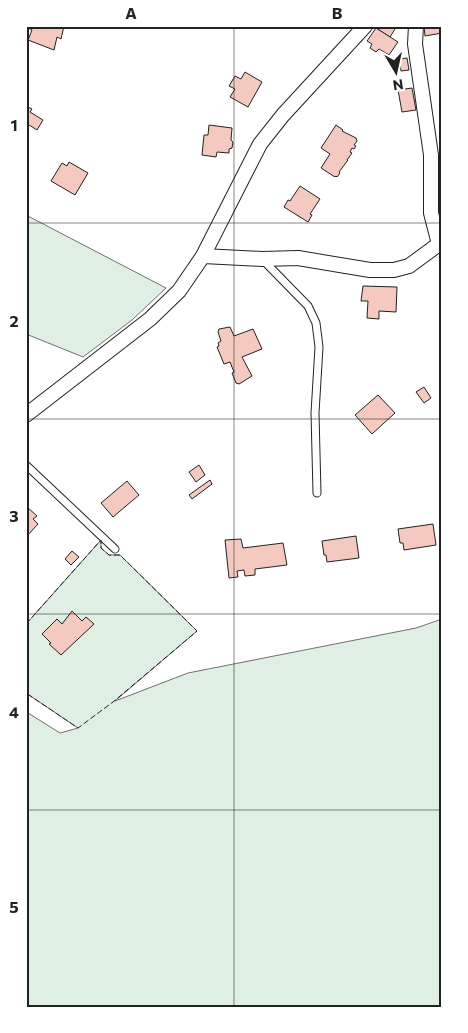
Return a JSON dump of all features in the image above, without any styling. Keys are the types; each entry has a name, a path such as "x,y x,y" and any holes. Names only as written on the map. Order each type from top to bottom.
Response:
{"street":[{"path":"26,415 150,318 179,291 203,256 260,144 283,115 365,26"},
{"path":"203,256 262,259 298,258 370,270 394,270 409,266 441,245 431,212 431,155 415,44 416,26"}],"lane":[{"path":"262,259 308,306 316,323 319,347 315,404 317,493"},
{"path":"26,465 115,549"}],"green space":[{"path":"26,215 166,288 132,320 83,357 26,334"},
{"path":"101,540 101,548 109,555 120,555 197,631 115,701 188,673 416,628 442,619 442,1007 26,1007 26,714 28,713 60,733 78,728 26,693 26,624"}],"building":[{"path":"29,26 64,26 61,39 57,37 54,50 28,40 32,30 28,28"},
{"path":"377,26 397,26 390,37 376,28"},
{"path":"424,26 442,26 442,33 425,36"},
{"path":"376,28 398,42 389,55 379,49 376,52 370,48 372,44 367,41"},
{"path":"407,58 409,70 401,71 399,59"},
{"path":"245,72 262,82 248,107 230,97 235,89 229,86 235,76 241,79"},
{"path":"412,88 416,110 402,112 398,90"},
{"path":"26,106 32,109 30,112 43,120 37,130 26,123"},
{"path":"209,125 232,128 231,140 233,142 229,153 217,152 216,157 202,155 204,135 208,135"},
{"path":"336,125 342,131 356,138 357,141 354,145 356,146 350,152 352,153 348,160 337,177 335,177 321,168 330,154 321,148"},
{"path":"69,162 88,173 75,195 51,181 62,163 67,166"},
{"path":"300,186 320,199 310,214 312,215 308,222 284,207"},
{"path":"363,286 397,287 396,312 379,311 379,319 367,318 368,301 361,301"},
{"path":"230,327 234,336 253,329 262,349 242,357 252,376 239,384 236,383 230,362 224,364 217,347 221,341 219,329"},
{"path":"424,387 431,398 424,403 416,392"},
{"path":"378,395 395,413 372,434 355,415"},
{"path":"199,465 205,475 196,482 189,472"},
{"path":"210,480 212,484 192,499 189,495"},
{"path":"127,481 139,495 113,517 101,503"},
{"path":"26,506 37,516 33,519 38,524 27,536"},
{"path":"433,524 436,545 404,550 403,543 400,543 398,529"},
{"path":"356,536 359,558 327,562 322,541"},
{"path":"241,539 243,548 283,543 287,565 255,569 255,575 245,576 244,570 237,571 238,577 229,578 225,540"},
{"path":"72,551 79,557 71,565 65,559"},
{"path":"72,611 82,621 86,617 94,624 61,655 49,644 51,643 42,634 57,619 62,624"}],"fence":[{"path":"26,624 101,540 101,548 109,555 120,555 197,631 113,702 78,728 26,693"}]}
